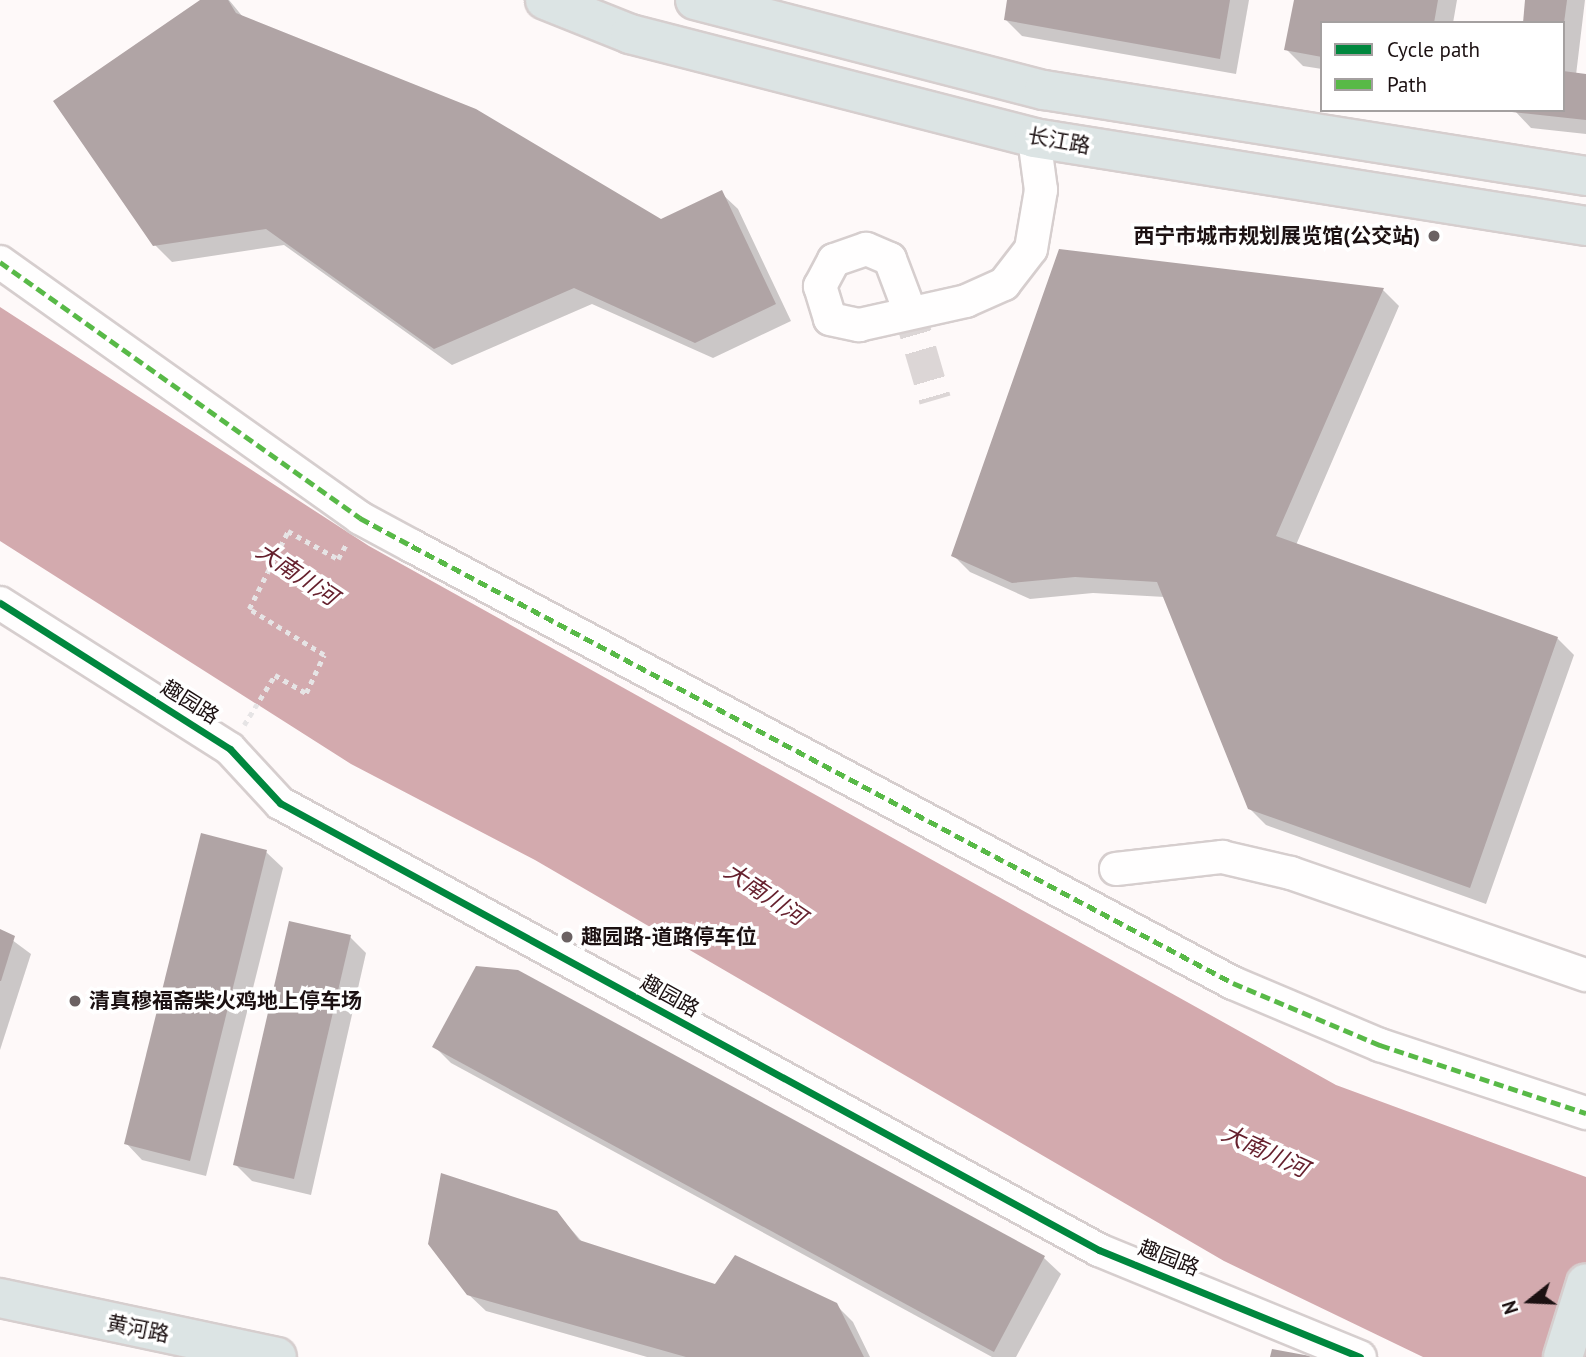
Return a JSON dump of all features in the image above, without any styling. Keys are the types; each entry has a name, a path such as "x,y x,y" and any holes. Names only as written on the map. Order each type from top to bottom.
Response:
{"main road":[{"name":"长江路","path":"545,0 630,34 1034,138 1586,226"},
{"path":"695,0 1044,90 1586,176"},
{"path":"1563,1357 1586,1283"},
{"name":"黄河路","path":"0,1298 277,1357"}],"street":[{"path":"907,304 890,260 866,249 835,260 820,286 830,319 859,325 966,301 1004,284 1031,250 1041,191 1034,138"},
{"path":"0,262 360,518 412,546 1233,983 1380,1045 1586,1113"},
{"name":"趣园路","path":"0,603 230,749 280,803 1099,1250 1360,1357"},
{"path":"1116,869 1222,857 1291,873 1586,975"}],"path":[{"path":"254,708 275,675 306,692 324,655 248,608 288,531 338,559 353,532"}],"water":[{"name":"大南川河","path":"0,307 369,546 1336,1085 1586,1177 1586,1357 1423,1357 1224,1261 535,860 351,764 0,541"}],"building":[{"path":"200,0 228,0 236,13 476,109 661,219 722,190 776,304 695,343 574,288 434,349 266,229 153,246 53,101"},
{"path":"1007,0 1230,0 1220,59 1004,20"},
{"path":"1294,0 1438,0 1434,21 1320,21 1320,57 1284,50"},
{"path":"1525,0 1567,0 1564,21 1523,21"},
{"path":"1565,71 1586,74 1586,120 1512,112 1565,112"},
{"path":"1059,249 1384,288 1276,536 1558,637 1470,888 1248,809 1157,582 1075,577 1012,583 951,556"},
{"path":"201,833 267,850 190,1161 124,1144"},
{"path":"289,921 351,935 294,1179 233,1165"},
{"path":"0,929 15,936 1,981 0,981"},
{"path":"476,966 518,970 1045,1256 994,1352 432,1047"},
{"path":"441,1173 557,1211 579,1240 715,1284 735,1255 837,1303 864,1357 686,1357 467,1295 428,1244"},
{"path":"1272,1349 1310,1356 1310,1357 1270,1357"}],"tunnel":[{"path":"907,304 935,400"}],"marked path":[{"path":"0,262 360,518 412,546 1233,983 1380,1045 1586,1113"}],"cycle path":[{"path":"0,603 230,749 280,803 1099,1250 1360,1357"}],"place":[{"name":"西宁市城市规划展览馆(公交站)","path":"1434,236"},
{"name":"趣园路-道路停车位","path":"567,937"},
{"name":"清真穆福斋柴火鸡地上停车场","path":"75,1001"}]}
